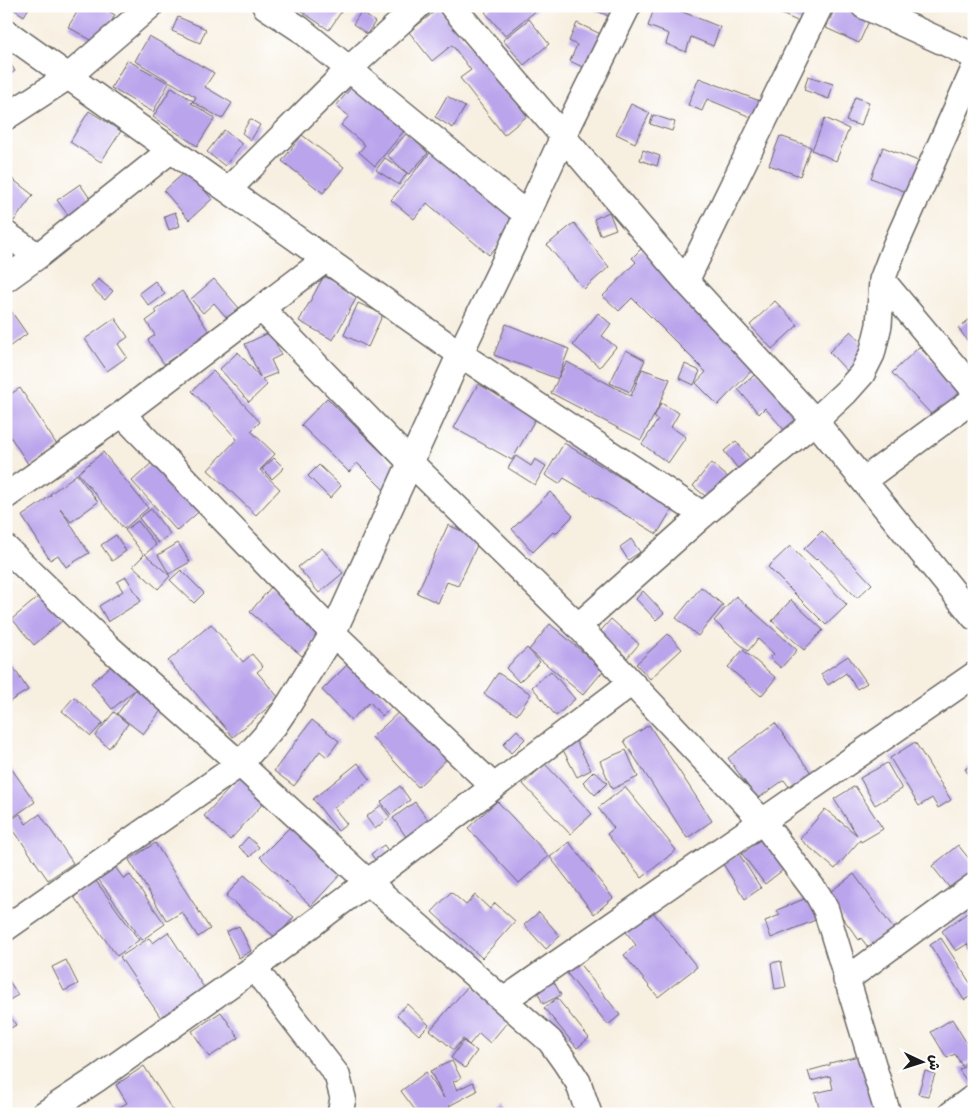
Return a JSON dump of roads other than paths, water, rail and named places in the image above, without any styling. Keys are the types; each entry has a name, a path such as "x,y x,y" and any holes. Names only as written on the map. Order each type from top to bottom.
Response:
{"street":[{"path":"6,117 69,76 150,6"},
{"path":"264,6 300,29 527,215"},
{"path":"228,190 350,69 418,6"},
{"path":"452,6 686,281 815,421 971,610"},
{"path":"6,928 240,764 274,726 333,633 460,354 527,215 562,137 628,6"},
{"path":"686,281 820,6"},
{"path":"864,6 974,56"},
{"path":"6,32 460,354 703,515"},
{"path":"578,626 703,515 815,421 862,374 872,354 879,325 882,280 974,69"},
{"path":"6,278 38,256 171,150"},
{"path":"6,234 38,256"},
{"path":"6,496 122,414 326,259"},
{"path":"882,280 974,390"},
{"path":"261,308 411,463 578,626 763,822 818,895 826,910 888,1114"},
{"path":"864,480 974,399"},
{"path":"122,414 333,633 493,786"},
{"path":"6,548 104,643 240,764 368,882 550,1041 578,1082 589,1114"},
{"path":"504,1000 974,675"},
{"path":"44,1114 97,1079 254,968 631,683"},
{"path":"846,980 974,886"},
{"path":"254,968 337,1076 343,1098 340,1114"},
{"path":"951,1114 974,1097"}]}
